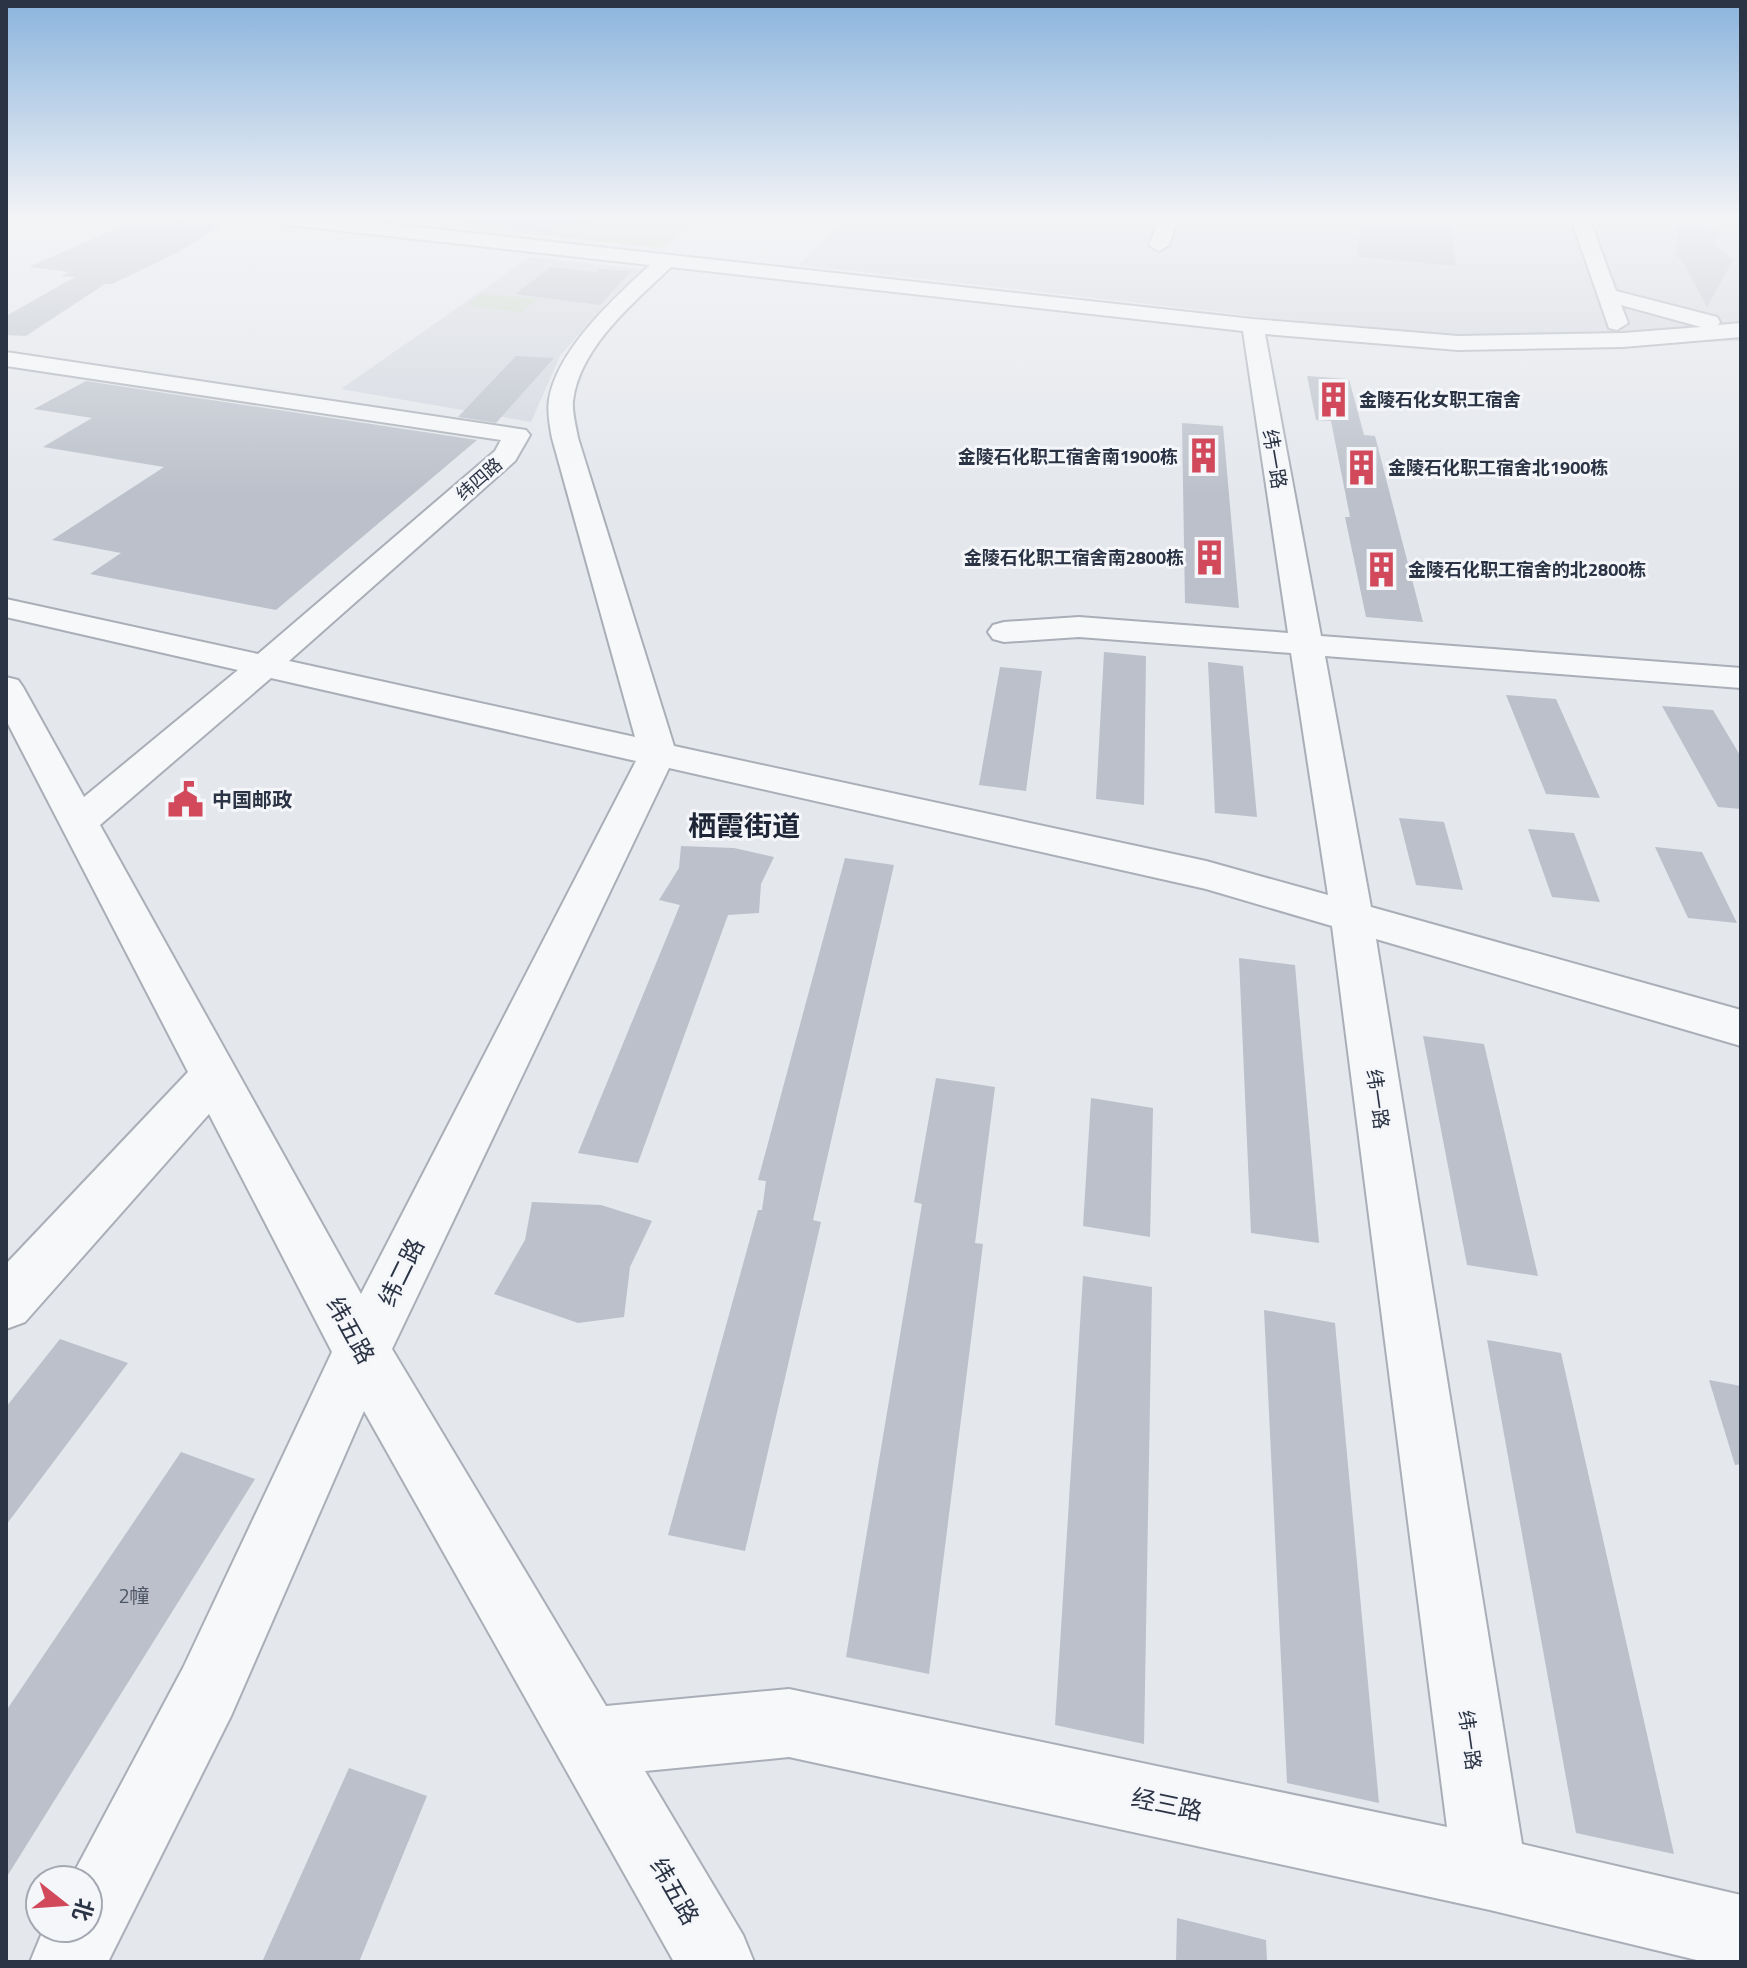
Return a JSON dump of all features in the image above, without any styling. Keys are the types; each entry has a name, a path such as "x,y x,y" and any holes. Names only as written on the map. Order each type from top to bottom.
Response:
{"street":[{"path":"615,310 579,356 560,399 565,438 658,754"},
{"path":"1110,310 1253,326 1458,343 1623,340 1740,330"},
{"path":"1612,310 1623,340"},
{"path":"1663,310 1740,330"},
{"name":"纬一路","path":"1253,326 1352,917 1490,1873"},
{"name":"纬四路","path":"6,359 517,435 506,455 78,823"},
{"path":"6,608 1206,875 1741,1028"},
{"path":"1004,632 1079,627 1741,678"},
{"name":"纬五路","path":"6,687 362,1351 716,1962"},
{"name":"纬二路","path":"104,1891 207,1692 362,1351 658,754"},
{"path":"6,1303 214,1076"},
{"name":"经三路","path":"588,1742 789,1723 1490,1873 1741,1933"},
{"path":"68,1962 77,1944"}],"shaded area":[{"path":"454,310 600,310 560,356 531,422 341,389"},
{"path":"1200,310 1741,310 1741,341 1514,345"}],"building":[{"path":"17,310 66,310 26,336 6,335 6,316"},
{"path":"516,356 554,358 496,423 458,417"},
{"path":"1307,376 1349,379 1364,435 1375,436 1423,622 1366,617 1345,517 1350,517 1331,421 1316,420"},
{"path":"86,381 477,440 276,610 90,574 121,553 52,540 164,467 43,447 92,418 34,409"},
{"path":"1182,423 1223,426 1239,608 1185,603"},
{"path":"1104,652 1146,656 1144,805 1096,799"},
{"path":"1208,662 1243,666 1257,817 1215,813"},
{"path":"1000,667 1042,671 1026,791 979,785"},
{"path":"1506,695 1556,699 1600,798 1546,794"},
{"path":"1662,706 1713,710 1741,757 1741,809 1718,807"},
{"path":"1399,818 1444,822 1463,890 1416,885"},
{"path":"1528,829 1574,833 1600,902 1552,897"},
{"path":"681,846 734,848 774,857 761,884 759,913 728,915 638,1163 578,1153 680,905 659,900 679,868"},
{"path":"1655,847 1702,852 1737,923 1688,918"},
{"path":"845,858 894,865 813,1220 821,1222 745,1551 668,1535 758,1210 762,1210 766,1181 758,1180"},
{"path":"1239,958 1295,965 1319,1243 1251,1233"},
{"path":"1423,1036 1484,1044 1538,1276 1467,1265"},
{"path":"936,1078 995,1087 975,1243 983,1244 929,1674 846,1657 922,1204 914,1202"},
{"path":"1091,1098 1153,1108 1150,1237 1083,1226"},
{"path":"532,1202 601,1205 652,1221 630,1267 624,1317 578,1323 494,1294 525,1240"},
{"path":"1083,1276 1152,1287 1144,1744 1055,1725"},
{"path":"1264,1310 1335,1323 1379,1803 1287,1783"},
{"path":"60,1339 128,1363 6,1525 6,1407"},
{"path":"1487,1340 1561,1353 1674,1854 1576,1833"},
{"path":"1709,1380 1741,1386 1741,1464 1735,1465"},
{"path":"181,1452 255,1479 6,1878 6,1711"},
{"path":"349,1768 427,1796 359,1962 262,1962"},
{"path":"1177,1918 1266,1940 1267,1962 1176,1962"}],"place":[{"name":"金陵石化女职工宿舍","path":"1333,399"},
{"name":"金陵石化职工宿舍南1900栋","path":"1204,456"},
{"name":"金陵石化职工宿舍北1900栋","path":"1362,467"},
{"name":"金陵石化职工宿舍南2800栋","path":"1210,557"},
{"name":"金陵石化职工宿舍的北2800栋","path":"1382,569"},
{"name":"中国邮政","path":"186,799"}],"district":[{"name":"栖霞街道","path":"744,825"}]}
